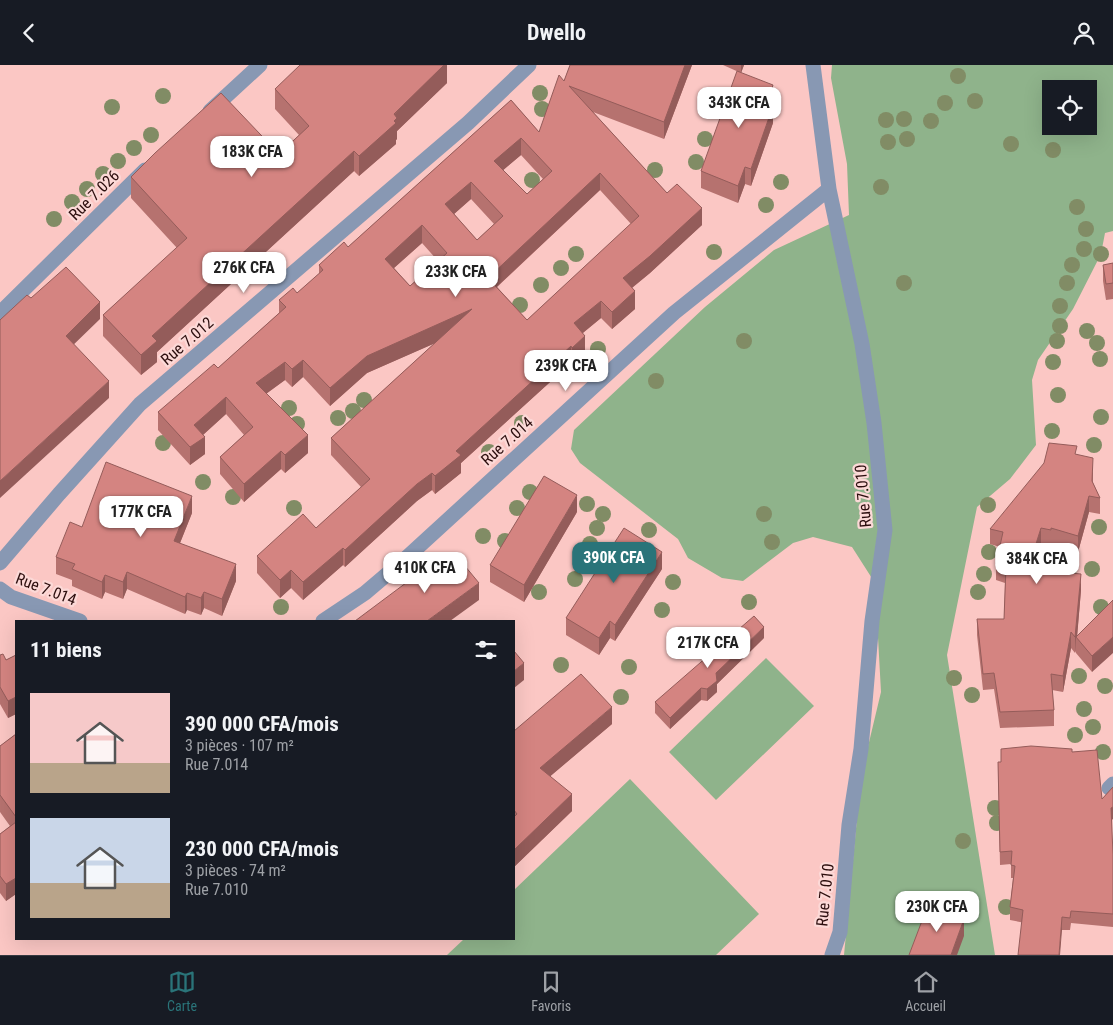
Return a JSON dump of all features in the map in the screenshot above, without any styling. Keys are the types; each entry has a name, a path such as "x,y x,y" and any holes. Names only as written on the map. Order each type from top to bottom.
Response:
{"street":[{"path":"197,122 260,65"},
{"name":"Rue 7.012","path":"0,563 140,404 468,123 529,65"},
{"name":"Rue 7.010","path":"813,65 828,189 862,344 874,423 885,529 872,621 861,749 849,825 840,932 832,955"},
{"name":"Rue 7.026","path":"0,313 156,160"},
{"name":"Rue 7.014","path":"324,620 365,593 405,559 674,313 828,189"},
{"name":"Rue 7.014","path":"0,589 11,597 77,620"}],"green space":[{"path":"832,65 1113,65 1113,231 1105,233 1101,254 1073,309 1038,360 1032,380 1036,445 1010,479 977,507 947,655 995,955 844,955 861,776 881,692 875,583 852,547 813,537 793,543 743,581 722,578 688,558 678,539 580,463 571,449 574,430 705,307 774,250 849,215 847,164 831,78"},
{"path":"766,658 814,706 716,800 669,752"},
{"path":"630,779 759,914 716,955 447,955 463,940 515,940 515,889"}],"building":[{"path":"300,65 444,65 394,114 397,118 394,121 396,123 359,156 354,151 152,336 157,341 141,355 103,315 187,238 131,177 221,93 279,154 309,126 275,89"},
{"path":"570,65 685,65 664,122 569,86 667,193 677,184 702,208 623,278 635,291 612,312 601,301 574,323 585,336 572,348 571,346 456,451 461,455 435,476 432,473 417,484 345,550 343,548 303,582 291,570 280,580 257,556 303,514 316,528 370,479 331,438 472,309 367,356 330,388 303,360 292,369 285,362 256,383 308,435 285,455 281,451 244,484 220,457 253,427 226,397 194,425 205,437 190,447 158,412 214,364 218,368 286,307 279,300 293,288 297,293 323,270 319,265 344,242 348,247 511,100 539,132 559,75 564,81","holes":["521,138 552,171 527,194 494,161","600,173 639,216 527,320 488,278","471,182 503,216 477,240 445,204","422,225 447,253 410,286 385,259"]},
{"path":"737,71 773,85 767,103 773,106 751,169 745,167 738,186 701,171"},
{"path":"1113,263 1113,283 1106,284 1103,265"},
{"path":"66,267 100,302 66,336 109,381 0,481 0,320 27,295 31,298"},
{"path":"1049,443 1077,446 1075,454 1093,458 1092,481 1100,498 1089,496 1078,536 1051,528 1051,530 1041,528 1028,569 1081,574 1075,637 1071,632 1063,676 1051,674 1054,710 1000,712 994,673 983,674 977,619 1004,619 1006,567 996,564 1003,532 990,529 1044,463"},
{"path":"106,462 192,496 174,541 236,564 222,599 204,592 201,598 187,593 185,597 127,572 123,582 105,575 102,582 72,569 75,564 56,557 70,522 82,527"},
{"path":"544,476 577,495 524,585 490,565"},
{"path":"624,528 662,552 615,625 610,621 599,638 566,618"},
{"path":"455,554 479,583 428,620 356,620 434,562 438,567"},
{"path":"1113,600 1113,637 1092,656 1076,637"},
{"path":"754,616 764,627 716,673 717,681 707,689 701,688 670,718 655,702"},
{"path":"515,652 524,663 515,670"},
{"path":"3,654 6,660 15,656 15,698 8,701 0,687 0,655"},
{"path":"581,674 612,707 540,768 572,794 515,849 515,816 517,814 515,811 515,730"},
{"path":"15,735 15,816 0,795 0,746"},
{"path":"1031,746 1072,749 1072,752 1097,750 1102,799 1113,787 1113,807 1111,808 1113,914 1071,911 1070,918 1062,917 1059,955 1018,955 1023,910 1010,907 1015,866 1011,865 1012,851 1000,852 998,762 1001,762 1001,749"},
{"path":"15,823 15,879 6,884 0,876 0,834"},
{"path":"928,905 964,919 951,955 909,955"}]}
